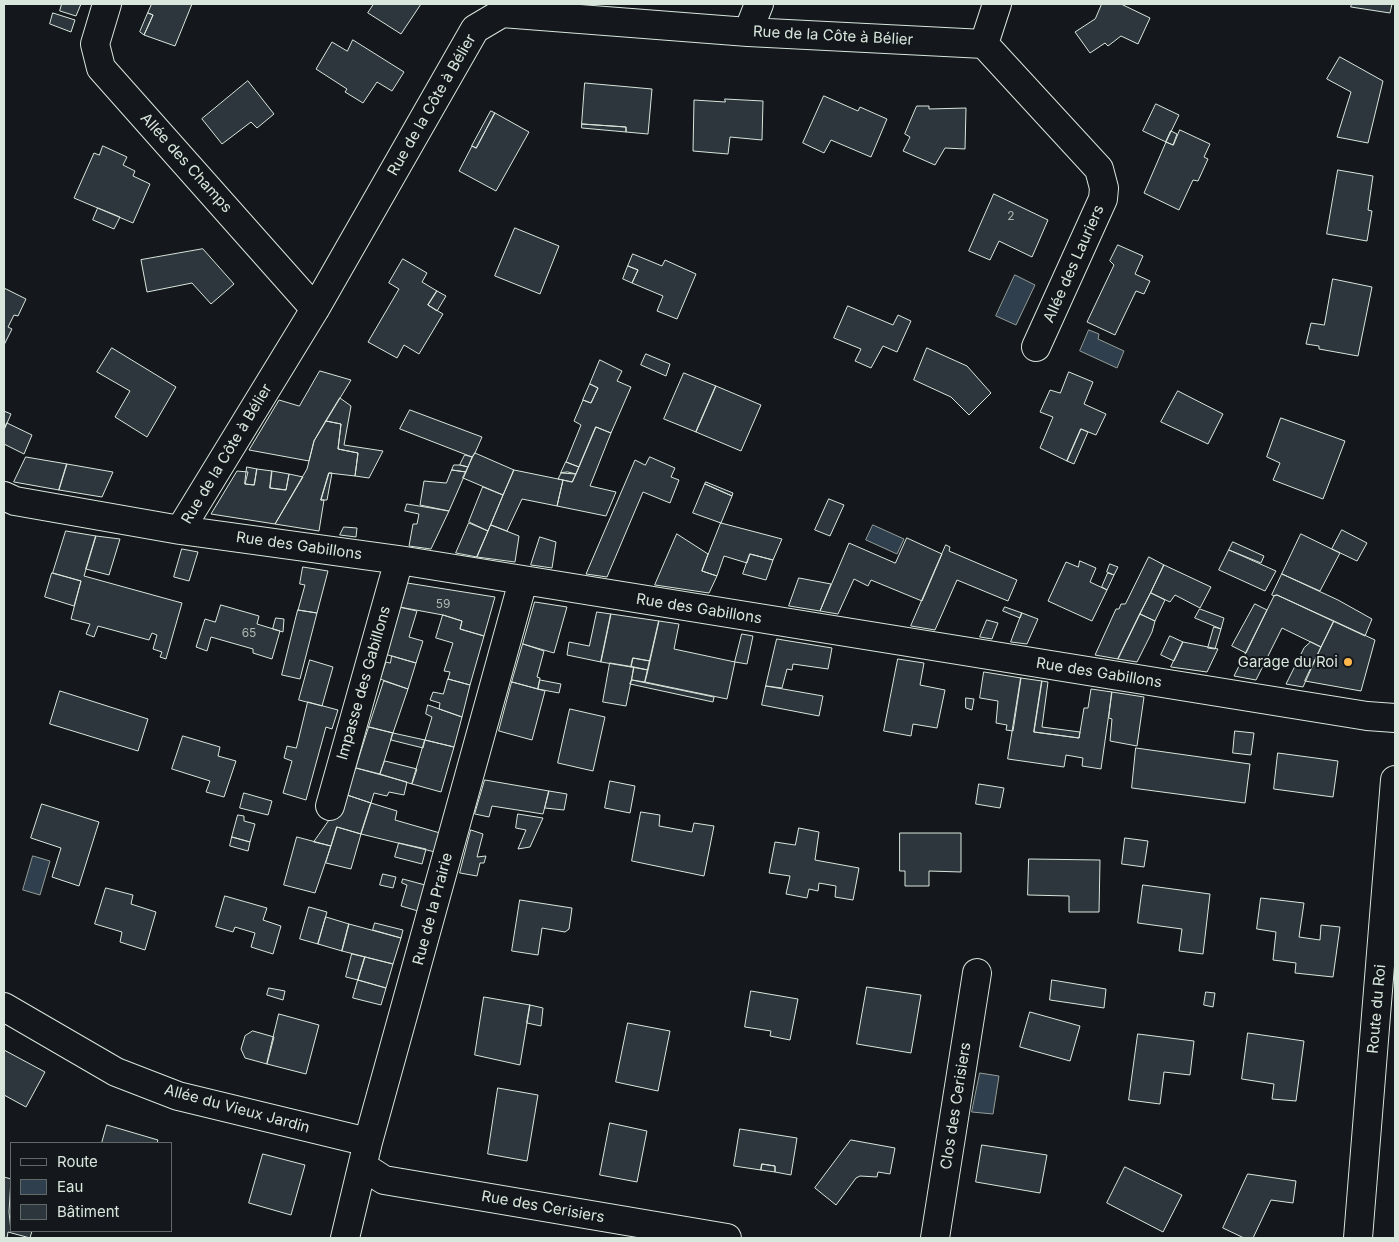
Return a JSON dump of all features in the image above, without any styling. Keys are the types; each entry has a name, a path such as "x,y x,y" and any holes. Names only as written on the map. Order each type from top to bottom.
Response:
{"street":[{"name":"Allée des Champs","path":"107,4 95,44 101,68 315,309"},
{"path":"748,32 758,4"},
{"path":"984,44 997,4"},
{"name":"Rue de la Côte à Bélier","path":"180,530 315,309 475,29 502,14 748,32 984,44"},
{"name":"Allée des Lauriers","path":"984,44 1099,169 1104,188 1103,198 1036,347"},
{"name":"Rue des Gabillons","path":"4,496 15,501 180,530 398,560 1357,714 1395,718"},
{"name":"Impasse des Gabillons","path":"330,806 398,560"},
{"name":"Rue de la Prairie","path":"345,1238 366,1154 523,581"},
{"name":"Route du Roi","path":"1358,1238 1395,780"},
{"name":"Clos des Cerisiers","path":"935,1238 977,973"},
{"name":"Allée du Vieux Jardin","path":"4,1007 116,1072 178,1096 366,1154"},
{"name":"Rue des Cerisiers","path":"366,1154 384,1180 727,1238"}],"water":[{"path":"1015,275 1035,285 1016,325 996,316"},
{"path":"1089,330 1099,334 1098,339 1124,351 1117,368 1080,351"},
{"path":"873,525 904,539 897,554 866,540"},
{"path":"33,856 50,861 40,895 23,890"},
{"path":"980,1073 999,1076 993,1114 972,1112"}],"building":[{"path":"62,4 81,4 76,16 60,11"},
{"path":"152,4 192,4 175,46 144,35 153,15 148,13"},
{"path":"374,4 421,4 401,34 368,13"},
{"path":"1102,4 1121,4 1150,18 1138,44 1121,36 1108,46 1105,43 1090,53 1075,32 1095,19"},
{"path":"1352,4 1392,4 1390,13 1351,7"},
{"path":"53,13 75,20 71,32 50,24"},
{"path":"148,13 153,15 144,35 140,32"},
{"path":"353,40 404,72 392,91 377,82 363,103 345,92 347,89 316,69 332,42 347,51"},
{"path":"1340,57 1383,81 1368,143 1337,137 1351,92 1327,79"},
{"path":"248,81 274,114 257,128 251,122 222,144 202,119"},
{"path":"585,83 652,89 648,134 626,132 626,127 582,124"},
{"path":"824,96 858,111 860,107 887,119 871,157 831,140 824,153 803,143"},
{"path":"725,99 763,101 762,140 730,137 728,154 693,151 694,100 725,102"},
{"path":"1156,104 1179,115 1166,142 1143,131"},
{"path":"917,106 929,106 929,109 966,108 965,149 945,148 935,165 903,151 910,137 905,134"},
{"path":"491,111 495,113 476,148 472,146"},
{"path":"495,113 529,132 496,191 459,171 472,146 476,148"},
{"path":"582,124 626,127 626,132 582,128"},
{"path":"1180,130 1210,144 1204,157 1208,159 1198,181 1193,180 1179,210 1144,193 1166,142 1173,145"},
{"path":"1171,131 1177,134 1173,145 1166,142"},
{"path":"103,146 127,157 123,165 135,171 133,176 150,184 133,223 74,198 94,153 99,155"},
{"path":"1338,170 1373,176 1368,210 1372,211 1367,241 1327,234"},
{"path":"994,194 1048,220 1032,257 999,241 990,260 969,251"},
{"path":"98,208 120,217 114,229 93,220"},
{"path":"515,228 559,246 540,294 495,276"},
{"path":"1118,245 1143,256 1135,274 1150,281 1144,294 1136,291 1115,335 1087,322 1114,265 1110,261"},
{"path":"203,249 234,284 211,304 192,283 147,292 141,260"},
{"path":"633,254 662,266 665,260 696,274 677,319 657,311 663,296 632,283 638,270 628,266"},
{"path":"403,259 427,273 422,282 437,291 428,305 443,314 419,354 404,345 397,358 368,342 399,289 389,283"},
{"path":"628,266 638,270 632,283 623,279"},
{"path":"1333,279 1372,287 1358,356 1319,349 1319,346 1306,344 1311,323 1324,325"},
{"path":"4,288 26,299 18,316 14,315 8,327 12,329 4,345"},
{"path":"437,291 446,296 437,311 428,305"},
{"path":"848,306 893,325 898,315 911,321 897,352 883,346 871,368 855,361 861,349 834,338"},
{"path":"112,348 176,387 147,437 115,417 130,391 97,372"},
{"path":"927,348 967,366 991,393 969,415 951,397 914,380"},
{"path":"646,354 670,364 666,376 641,365"},
{"path":"600,360 622,371 617,381 631,387 611,433 596,427 579,467 566,462 581,425 574,421 583,400 591,403 598,388 590,384"},
{"path":"320,371 351,380 314,441 309,461 249,450 279,400 299,406"},
{"path":"1069,372 1093,382 1084,404 1106,414 1096,435 1081,429 1067,461 1040,448 1053,417 1040,412 1050,390 1060,393"},
{"path":"684,373 716,386 696,432 664,419"},
{"path":"590,384 598,388 591,403 583,400"},
{"path":"716,386 761,405 741,451 696,432"},
{"path":"1178,391 1223,414 1208,444 1161,422"},
{"path":"340,398 351,406 344,445 383,451 369,478 355,476 358,453 338,449 341,424 326,421"},
{"path":"410,410 482,437 475,453 472,457 400,429"},
{"path":"4,411 11,414 4,430"},
{"path":"1281,418 1345,441 1323,499 1273,480 1280,463 1267,457"},
{"path":"326,421 341,424 338,449 358,453 355,476 329,473 321,500 324,500 319,531 275,524 307,469 314,441"},
{"path":"7,423 32,435 24,454 4,444 4,430"},
{"path":"596,427 611,433 590,486 616,492 606,516 557,506 563,480 572,482"},
{"path":"1081,429 1088,432 1074,464 1067,461"},
{"path":"475,453 514,470 503,495 463,478"},
{"path":"465,455 472,457 468,467 460,465"},
{"path":"26,457 67,464 59,490 14,482"},
{"path":"650,457 675,468 671,477 679,480 670,503 643,492 607,577 586,574 635,460 645,465"},
{"path":"566,462 579,467 576,474 561,473"},
{"path":"67,464 113,472 102,497 59,490"},
{"path":"454,465 468,467 466,472 452,470"},
{"path":"247,467 257,469 254,485 245,484"},
{"path":"257,469 272,471 270,488 286,490 289,474 303,477 275,524 211,514 237,471 248,472 245,484 254,485"},
{"path":"452,470 466,472 449,511 420,505 424,481 446,483"},
{"path":"514,470 563,480 557,506 522,499 507,531 491,525"},
{"path":"272,471 289,474 286,490 270,488"},
{"path":"329,473 332,473 327,500 321,500"},
{"path":"561,473 576,474 572,482 558,479"},
{"path":"706,482 733,493 732,496 705,484"},
{"path":"705,484 732,496 721,523 693,513"},
{"path":"483,487 503,495 488,531 469,522"},
{"path":"829,499 844,505 830,536 815,530"},
{"path":"407,504 449,511 431,549 409,546 413,524 417,524 419,514 405,511"},
{"path":"469,523 488,531 477,557 456,553"},
{"path":"721,523 782,539 773,560 750,554 747,563 724,556 717,576 702,571"},
{"path":"491,525 519,536 515,562 477,557"},
{"path":"344,527 357,528 356,537 340,535"},
{"path":"1342,530 1367,543 1357,561 1332,549"},
{"path":"66,531 96,536 84,576 182,603 166,659 160,657 162,652 153,649 157,635 152,633 149,640 98,626 94,637 86,634 90,624 71,619 81,581 53,573"},
{"path":"677,534 708,554 702,571 717,576 709,593 655,585"},
{"path":"1301,534 1340,553 1320,591 1282,574"},
{"path":"96,536 120,539 109,575 86,569"},
{"path":"540,537 556,542 552,568 531,565"},
{"path":"907,538 942,554 922,601 871,580 868,586 854,579 838,614 820,611 849,543 895,563"},
{"path":"1233,542 1264,556 1261,563 1229,550"},
{"path":"946,545 950,547 949,551 1017,580 1008,601 957,580 935,630 911,626"},
{"path":"182,549 198,552 189,581 174,577"},
{"path":"1229,550 1276,571 1265,591 1219,570"},
{"path":"750,554 773,560 766,580 743,574"},
{"path":"1149,557 1164,565 1118,659 1095,655 1116,609 1119,609 1121,604 1125,604"},
{"path":"1080,561 1096,568 1090,582 1107,590 1092,621 1048,601 1066,562 1078,567"},
{"path":"1110,564 1118,567 1114,575 1107,572"},
{"path":"1164,565 1211,587 1200,608 1175,595 1170,602 1151,593"},
{"path":"303,567 328,571 317,613 298,610 305,585 300,584"},
{"path":"52,573 81,581 74,606 45,597"},
{"path":"1108,573 1114,575 1107,590 1102,587"},
{"path":"1282,574 1338,600 1372,619 1365,636 1277,595 1272,595"},
{"path":"799,578 831,584 820,611 789,606"},
{"path":"401,582 495,597 484,636 460,629 462,621 443,615 394,606"},
{"path":"1151,593 1165,600 1155,621 1140,614"},
{"path":"1277,595 1334,621 1321,647 1282,628 1256,680 1234,676 1274,596"},
{"path":"535,602 567,607 554,653 523,644"},
{"path":"1255,604 1267,610 1246,653 1232,646"},
{"path":"221,605 259,616 257,624 280,631 272,659 253,653 253,649 211,637 207,651 196,647 205,619 215,622"},
{"path":"394,606 417,611 409,637 423,641 416,663 381,653"},
{"path":"1005,607 1022,613 1020,618 1003,611"},
{"path":"1200,609 1224,618 1221,629 1195,618"},
{"path":"298,610 317,613 300,679 282,675"},
{"path":"597,612 611,614 601,662 567,655 569,642 589,646"},
{"path":"1022,613 1038,619 1027,644 1011,642"},
{"path":"611,614 659,621 650,661 633,658 631,667 601,662"},
{"path":"1140,614 1155,621 1152,632 1137,662 1118,659"},
{"path":"443,615 462,621 460,629 484,636 470,685 448,679 450,672 444,671 453,643 436,638"},
{"path":"276,618 284,619 283,632 273,629"},
{"path":"987,620 998,623 992,639 980,637"},
{"path":"659,621 679,624 674,649 735,662 727,699 645,682"},
{"path":"1334,621 1375,640 1361,691 1305,681"},
{"path":"1214,627 1221,629 1215,649 1208,648"},
{"path":"742,634 753,636 747,664 735,662"},
{"path":"1170,636 1183,642 1174,661 1161,655"},
{"path":"777,639 832,648 828,669 793,664 792,670 787,669 782,688 766,686"},
{"path":"1183,642 1218,649 1207,672 1171,667"},
{"path":"1311,642 1321,647 1303,687 1286,684 1304,648"},
{"path":"523,644 544,651 537,677 540,678 538,689 512,682"},
{"path":"392,656 416,663 408,689 380,679 386,662 390,663"},
{"path":"633,658 650,661 648,670 631,667"},
{"path":"898,659 924,663 920,685 945,690 937,728 913,724 911,736 884,731"},
{"path":"310,660 333,667 322,706 299,700"},
{"path":"610,663 634,667 626,706 603,702"},
{"path":"634,667 648,670 645,682 632,680"},
{"path":"984,672 1021,678 1013,731 1006,730 1007,725 996,723 998,701 980,698"},
{"path":"1021,678 1042,681 1034,732 1079,738 1084,708 1088,708 1091,689 1112,692 1101,769 1082,766 1083,758 1066,755 1064,767 1008,759"},
{"path":"448,679 470,685 462,717 439,709 440,703 430,700 433,692 443,694"},
{"path":"540,680 561,684 559,693 538,689"},
{"path":"632,680 714,697 713,702 630,684"},
{"path":"384,681 408,689 393,733 369,727"},
{"path":"1042,681 1048,682 1042,727 1080,732 1079,738 1034,732"},
{"path":"512,682 545,691 532,740 499,731"},
{"path":"766,686 823,696 819,716 762,705"},
{"path":"60,691 148,719 138,751 50,724"},
{"path":"1112,692 1144,697 1137,746 1110,741 1112,719 1109,718"},
{"path":"966,698 974,699 972,710 966,708"},
{"path":"308,702 338,710 332,729 326,727 306,800 283,793 292,761 284,758 287,746 296,748"},
{"path":"428,705 462,717 454,747 425,740 432,717 426,714"},
{"path":"570,709 605,717 593,771 558,763"},
{"path":"369,727 393,733 380,774 356,768"},
{"path":"1235,731 1254,733 1251,755 1233,753"},
{"path":"393,733 425,740 423,748 391,740"},
{"path":"183,736 220,747 218,756 236,761 224,797 206,792 210,781 172,769"},
{"path":"425,740 454,747 441,792 412,784"},
{"path":"1136,748 1250,764 1245,803 1132,788"},
{"path":"1278,753 1338,761 1333,797 1274,789"},
{"path":"385,761 417,769 412,784 380,774"},
{"path":"356,768 407,782 404,795 389,792 387,796 374,793 371,803 347,795"},
{"path":"485,780 549,791 543,814 492,806 489,817 475,814"},
{"path":"610,781 635,786 630,813 605,808"},
{"path":"979,784 1004,788 1000,808 976,804"},
{"path":"549,791 567,794 564,810 545,808"},
{"path":"244,793 272,801 268,815 240,808"},
{"path":"347,795 371,803 361,834 337,827 331,846 314,842"},
{"path":"371,803 397,811 395,820 440,833 435,852 361,834"},
{"path":"42,804 99,822 79,886 52,877 61,848 31,838"},
{"path":"641,812 660,815 659,826 692,832 694,823 714,826 704,876 632,861"},
{"path":"518,814 543,818 530,847 518,849 526,830 516,828"},
{"path":"238,815 244,816 244,821 255,824 250,842 232,837"},
{"path":"337,827 361,834 351,869 326,863"},
{"path":"799,828 819,832 815,860 859,868 853,900 835,897 836,886 819,883 818,891 809,889 807,898 786,894 790,876 769,873 775,842 795,845"},
{"path":"471,830 483,834 477,857 486,856 484,863 480,863 477,876 460,873"},
{"path":"900,833 961,833 961,872 929,871 929,886 905,886 905,871 900,871"},
{"path":"232,837 250,842 248,851 230,846"},
{"path":"297,837 331,846 315,893 284,885"},
{"path":"1125,838 1148,841 1144,867 1122,864"},
{"path":"399,843 426,849 422,864 395,857"},
{"path":"1029,859 1100,860 1099,912 1069,912 1069,896 1028,895"},
{"path":"383,874 396,877 393,888 380,885"},
{"path":"403,879 425,885 418,911 401,906 407,885 402,883"},
{"path":"1143,885 1210,894 1203,954 1179,951 1182,929 1138,923"},
{"path":"106,888 133,895 131,904 156,912 145,950 120,942 122,932 95,924"},
{"path":"225,896 267,908 263,920 281,926 273,954 251,947 255,933 235,927 233,932 216,927"},
{"path":"1261,898 1304,903 1299,937 1320,940 1321,925 1340,927 1333,977 1295,973 1296,963 1273,960 1276,932 1257,929"},
{"path":"520,900 572,908 569,929 565,932 542,928 538,955 512,951"},
{"path":"309,907 327,912 318,944 300,939"},
{"path":"326,917 349,924 342,951 318,944"},
{"path":"375,923 403,930 401,938 373,930"},
{"path":"349,924 401,938 393,964 342,951"},
{"path":"352,954 365,957 358,980 346,977"},
{"path":"365,957 393,964 386,988 358,980"},
{"path":"358,980 386,988 381,1005 353,998"},
{"path":"1052,980 1106,989 1104,1008 1050,1000"},
{"path":"867,987 921,995 911,1053 857,1044"},
{"path":"269,988 285,991 283,1000 267,995"},
{"path":"751,991 798,999 790,1040 770,1036 771,1031 745,1027"},
{"path":"1206,992 1215,993 1213,1007 1204,1005"},
{"path":"484,997 530,1005 520,1065 475,1055"},
{"path":"530,1005 543,1008 541,1026 527,1023"},
{"path":"1030,1012 1080,1026 1070,1061 1020,1047"},
{"path":"279,1014 319,1025 306,1074 267,1064"},
{"path":"628,1023 670,1031 658,1091 616,1082"},
{"path":"253,1031 274,1037 267,1064 245,1058 241,1049 245,1036"},
{"path":"1248,1033 1304,1041 1296,1101 1272,1099 1274,1084 1242,1079"},
{"path":"1138,1034 1194,1041 1190,1075 1164,1072 1160,1104 1129,1100"},
{"path":"4,1050 45,1072 26,1107 4,1095"},
{"path":"498,1088 538,1095 527,1161 488,1154"},
{"path":"610,1123 647,1131 637,1182 600,1175"},
{"path":"107,1125 158,1140 157,1142 102,1142"},
{"path":"740,1129 797,1138 791,1175 775,1172 775,1166 762,1164 761,1170 734,1166"},
{"path":"851,1140 895,1148 890,1174 878,1172 877,1177 860,1176 856,1178 836,1205 815,1188"},
{"path":"982,1145 1047,1155 1040,1193 976,1182"},
{"path":"263,1154 305,1165 291,1215 249,1203"},
{"path":"762,1164 775,1166 775,1172 761,1170"},
{"path":"1125,1167 1182,1195 1163,1232 1107,1203"},
{"path":"1248,1174 1296,1181 1293,1203 1271,1200 1253,1238 1244,1238 1223,1228"},
{"path":"4,1177 10,1179 10,1232 32,1232 30,1238 8,1232 7,1238 4,1238"}],"place":[{"name":"Garage du Roi","path":"1348,662"}]}
